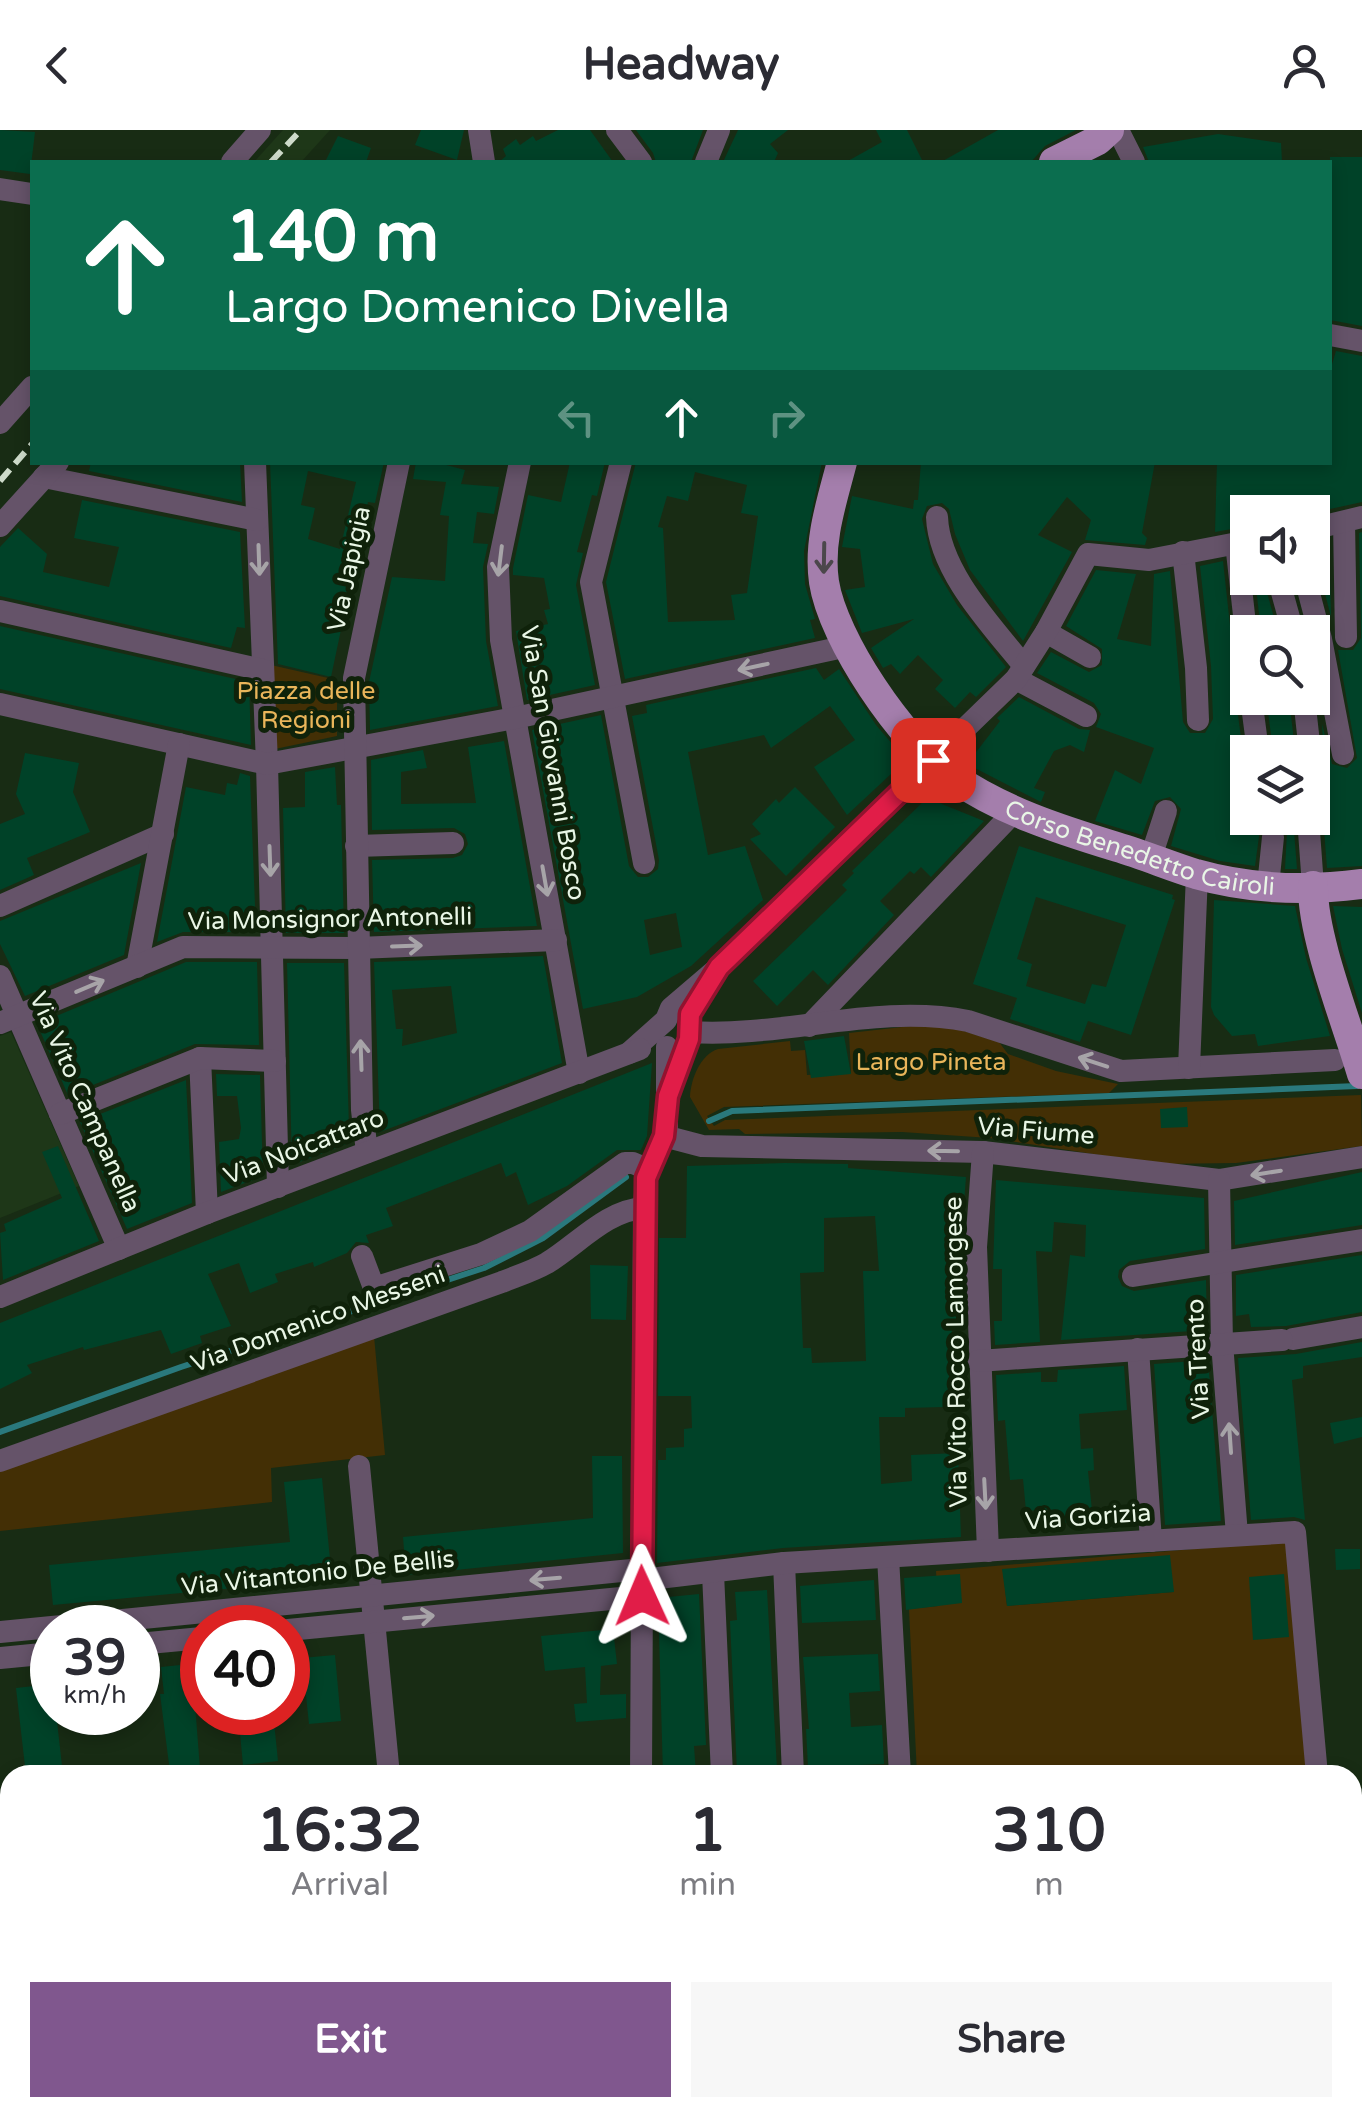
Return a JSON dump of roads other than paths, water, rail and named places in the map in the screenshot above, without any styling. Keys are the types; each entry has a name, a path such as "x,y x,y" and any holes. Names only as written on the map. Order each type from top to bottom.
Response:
{"main road":[{"path":"1058,160 1110,130"},
{"name":"Corso Benedetto Cairoli","path":"841,465 827,520 823,565 827,597 866,679 949,774 1013,813 1197,874 1268,886 1362,884"},
{"path":"1313,886 1348,1067"}],"street":[{"path":"234,160 260,130"},
{"path":"482,146 504,130"},
{"path":"616,130 639,160"},
{"path":"707,160 719,130"},
{"path":"1118,130 1133,160"},
{"path":"0,189 30,194"},
{"path":"1332,335 1362,341"},
{"path":"0,424 30,389"},
{"path":"255,465 278,1187"},
{"name":"Via Japigia","path":"367,1152 362,1110 354,678 398,465"},
{"name":"Via San Giovanni Bosco","path":"516,465 498,567 501,640 580,1073"},
{"path":"620,465 591,582 644,863"},
{"path":"0,526 51,470 258,520"},
{"path":"937,517 938,536 968,595 1020,672 1086,716"},
{"path":"1346,637 1353,520"},
{"path":"641,1765 644,1208 649,1170 664,1136 675,1034 719,967 1020,672 1088,554 1149,560 1230,544"},
{"path":"1183,552 1198,720"},
{"path":"1309,595 1343,754"},
{"path":"0,611 263,670"},
{"path":"1046,632 1090,657"},
{"path":"0,704 267,764 516,718 848,646"},
{"path":"136,967 179,744"},
{"path":"1152,858 1166,810"},
{"path":"809,1026 1013,813"},
{"path":"0,906 163,834"},
{"path":"1309,835 1313,886"},
{"path":"1268,886 1273,838"},
{"path":"356,846 453,843"},
{"path":"1189,1068 1197,874"},
{"name":"Via Monsignor Antonelli","path":"9,1020 183,947 358,948 556,940"},
{"name":"Via Vito Campanella","path":"0,976 9,1020 60,1114 119,1249"},
{"path":"675,1034 723,1034 905,1016 944,1016 968,1020 1122,1071 1348,1067"},
{"name":"Via Noicattaro","path":"0,1297 207,1213 675,1034"},
{"path":"60,1114 200,1058 275,1061"},
{"path":"200,1058 207,1213"},
{"name":"Via Fiume","path":"664,1136 702,1146 983,1152 1219,1180 1362,1157"},
{"name":"Via Vito Rocco Lamorgese","path":"983,1152 976,1247 988,1551"},
{"path":"362,1256 374,1288 480,1254 530,1231 625,1164 649,1170"},
{"name":"Via Trento","path":"1219,1180 1222,1343 1237,1535"},
{"name":"Via Domenico Messeni","path":"0,1461 502,1282 544,1264 615,1216 644,1208"},
{"path":"1133,1276 1362,1240"},
{"path":"978,1360 1287,1340 1362,1327"},
{"path":"1138,1349 1151,1540"},
{"path":"359,1466 388,1765"},
{"name":"Via Gorizia","path":"642,1582 784,1563 1295,1532 1315,1765"},
{"path":"888,1557 899,1765"},
{"path":"784,1563 793,1765"},
{"path":"714,1573 722,1765"},
{"path":"310,1628 642,1582"},
{"name":"Via Vitantonio De Bellis","path":"0,1632 369,1595 642,1582"},
{"path":"0,1658 30,1655"}],"waterway":[{"path":"709,1121 732,1111 1357,1086"},
{"path":"0,1432 181,1367 484,1268 543,1238 626,1177"}],"railway":[{"path":"273,160 301,130"},
{"path":"0,481 30,446"}],"park label":[{"name":"Piazza delle Regioni","path":"306,706"},
{"name":"Largo Pineta","path":"931,1062"}]}
